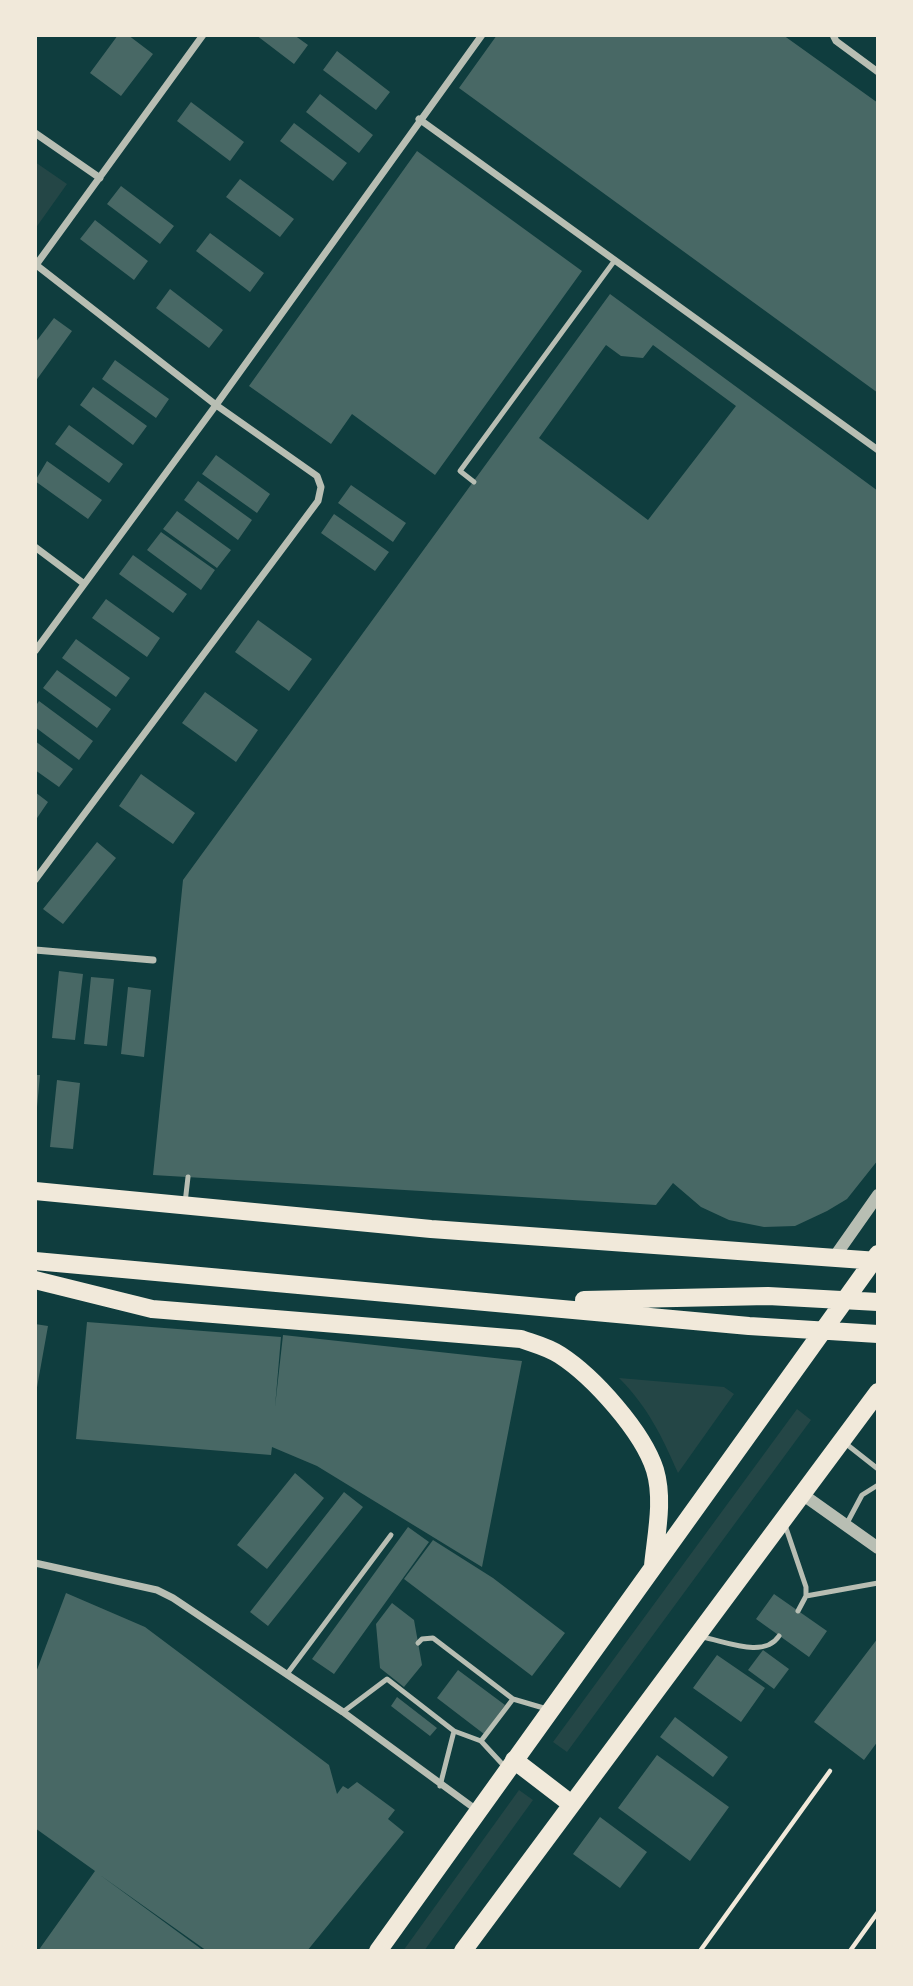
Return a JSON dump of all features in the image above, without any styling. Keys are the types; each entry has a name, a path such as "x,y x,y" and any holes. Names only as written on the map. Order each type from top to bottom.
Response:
{"main road":[{"path":"35,1191 185,1203 431,1229 833,1259 876,1259"},
{"path":"378,1951 876,1259"},
{"path":"35,1261 878,1334"},
{"path":"35,1280 152,1308 521,1339 544,1346 584,1374 612,1404 649,1456 659,1496 652,1568"},
{"path":"504,1302 768,1296 878,1302"},
{"path":"465,1950 570,1802 878,1391"},
{"path":"510,1765 570,1802"}],"street":[{"path":"35,880 318,501 321,487 317,476 216,405 36,264 203,35"},
{"path":"35,651 482,35"},
{"path":"833,35 836,41 878,72"},
{"path":"419,119 878,450"},
{"path":"35,133 100,178"},
{"path":"35,547 83,583"},
{"path":"35,950 153,960"},
{"path":"833,1259 878,1195"},
{"path":"802,1494 878,1548"},
{"path":"35,1563 157,1590 173,1598 343,1712 478,1812"}],"lane":[{"path":"474,482 460,471 615,260"},
{"path":"185,1203 188,1177"},
{"path":"842,1441 878,1469"},
{"path":"846,1525 862,1495 878,1485"},
{"path":"783,1519 806,1587 806,1596 798,1611"},
{"path":"287,1674 391,1535"},
{"path":"806,1596 878,1583"},
{"path":"696,1636 760,1648 774,1644 779,1636"},
{"path":"418,1643 422,1639 433,1638 513,1699 550,1710"},
{"path":"343,1712 388,1677 454,1731 481,1741 510,1765"},
{"path":"481,1741 513,1699"},
{"path":"440,1786 454,1731"}],"path":[{"path":"700,1951 830,1771"},
{"path":"850,1951 878,1912"}],"shaded area":[{"path":"35,162 67,184 35,229"},
{"path":"619,1378 724,1387 734,1394 678,1473 653,1422 638,1399"},
{"path":"797,1409 811,1420 567,1752 553,1742"},
{"path":"519,1790 533,1800 424,1951 403,1951"}],"building":[{"path":"118,35 128,35 153,54 121,96 90,73"},
{"path":"256,35 294,35 308,45 294,64"},
{"path":"497,35 783,35 878,103 878,393 459,88"},
{"path":"337,51 390,92 376,110 323,70"},
{"path":"320,94 373,135 359,153 306,112"},
{"path":"191,102 244,142 230,161 177,121"},
{"path":"294,123 347,163 333,181 280,141"},
{"path":"417,151 582,271 435,475 352,414 331,444 249,386"},
{"path":"240,179 294,219 280,237 226,197"},
{"path":"121,186 174,226 160,244 107,204"},
{"path":"95,220 148,261 134,280 80,239"},
{"path":"210,233 264,273 250,292 196,251"},
{"path":"170,289 223,330 209,348 156,308"},
{"path":"610,294 878,491 878,1160 847,1199 827,1211 795,1226 764,1227 729,1220 701,1207 673,1183 656,1205 153,1175 183,880","holes":["606,345 621,356 643,358 653,345 736,406 648,520 539,438"]},
{"path":"54,318 72,331 35,382 35,343"},
{"path":"115,360 169,399 156,418 102,379"},
{"path":"93,387 147,426 133,445 80,405"},
{"path":"69,425 123,464 109,483 55,444"},
{"path":"216,455 270,494 257,513 202,474"},
{"path":"47,461 102,500 88,519 35,481"},
{"path":"198,481 252,520 238,540 184,500"},
{"path":"351,485 406,523 393,542 338,503"},
{"path":"177,511 231,550 217,568 163,529"},
{"path":"334,514 389,552 375,571 321,533"},
{"path":"161,532 215,570 201,590 147,550"},
{"path":"133,555 187,594 173,613 119,574"},
{"path":"106,599 160,638 147,657 92,618"},
{"path":"258,620 312,659 289,691 235,652"},
{"path":"76,639 130,678 116,697 62,658"},
{"path":"57,670 111,709 97,728 43,688"},
{"path":"205,692 258,730 236,762 182,723"},
{"path":"39,701 93,741 79,760 35,727 35,707"},
{"path":"35,741 73,769 59,787 35,770"},
{"path":"141,774 195,813 173,844 119,806"},
{"path":"35,792 48,802 35,821"},
{"path":"97,842 116,858 63,924 43,909"},
{"path":"59,971 83,974 75,1040 52,1038"},
{"path":"91,977 114,979 107,1046 84,1044"},
{"path":"128,987 151,990 144,1057 121,1054"},
{"path":"35,1075 40,1075 37,1107 35,1107"},
{"path":"57,1080 80,1083 73,1149 50,1147"},
{"path":"87,1322 281,1337 275,1407 283,1335 522,1361 482,1567 317,1466 272,1447 271,1455 76,1439"},
{"path":"35,1324 48,1326 36,1393 35,1392"},
{"path":"295,1473 324,1498 267,1569 237,1545"},
{"path":"344,1492 363,1507 268,1626 250,1612"},
{"path":"408,1527 429,1542 334,1674 312,1659"},
{"path":"433,1540 493,1578 565,1633 532,1676 404,1579"},
{"path":"66,1593 145,1627 329,1765 337,1794 343,1786 348,1789 357,1782 395,1810 388,1819 404,1832 307,1951 207,1951 100,1875 204,1951 38,1951 95,1871 35,1828 35,1675"},
{"path":"774,1594 827,1631 809,1657 756,1619"},
{"path":"392,1603 414,1620 422,1665 404,1687 380,1668 376,1624"},
{"path":"878,1638 878,1741 864,1760 814,1722"},
{"path":"763,1650 789,1669 774,1689 748,1670"},
{"path":"717,1655 765,1688 741,1722 693,1688"},
{"path":"458,1670 505,1705 484,1734 437,1698"},
{"path":"397,1697 437,1728 430,1736 391,1706"},
{"path":"675,1717 728,1757 713,1777 660,1737"},
{"path":"657,1755 729,1807 690,1861 618,1808"},
{"path":"600,1817 647,1852 620,1888 573,1854"}]}
